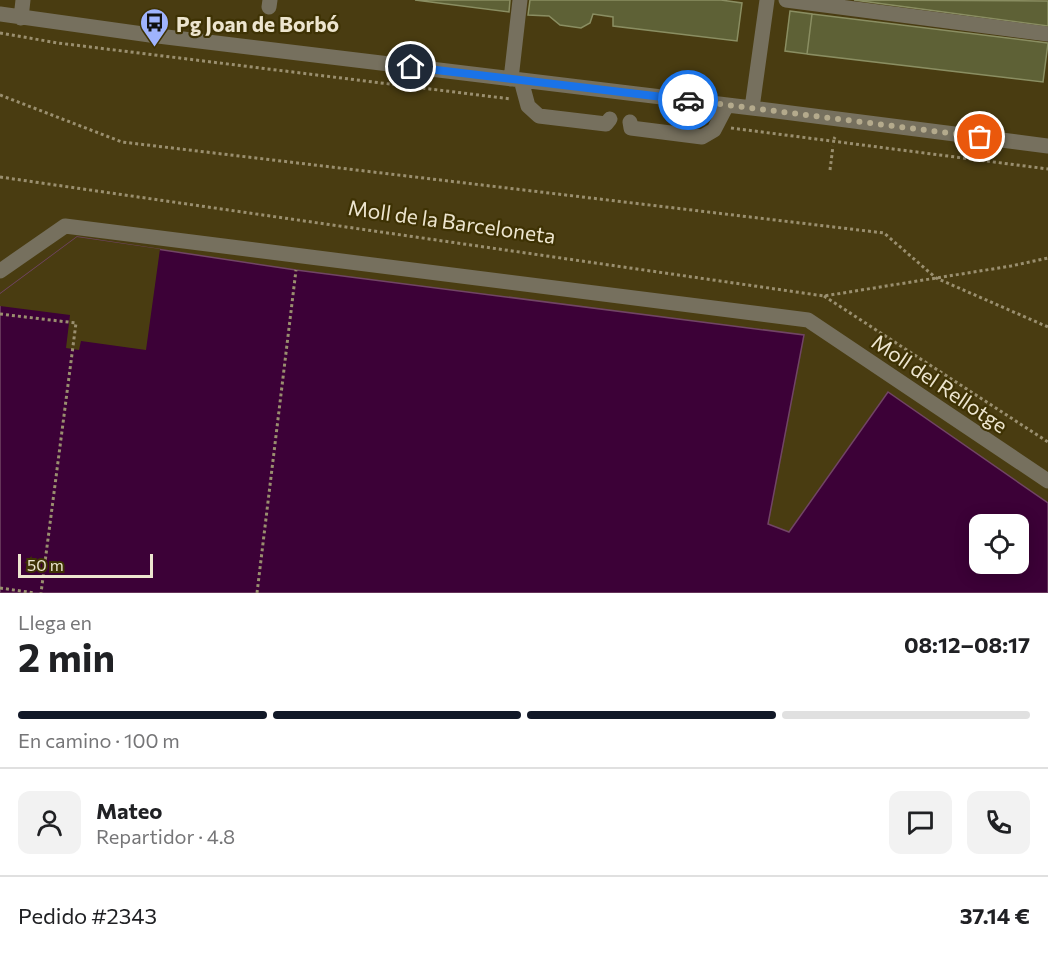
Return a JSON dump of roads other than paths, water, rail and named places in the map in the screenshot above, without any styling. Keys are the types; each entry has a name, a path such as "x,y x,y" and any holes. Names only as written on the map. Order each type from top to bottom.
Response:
{"street":[{"path":"21,18 23,0"},
{"path":"520,0 516,79 531,108 539,116 606,124 610,119"},
{"path":"752,108 767,0"},
{"path":"786,0 1048,34"},
{"path":"0,14 150,36 516,79 1048,146"},
{"path":"630,122 632,128 702,137 714,130 727,105"},
{"name":"Moll del Rellotge","path":"0,271 65,226 808,320 1048,481"}],"place":[{"name":"Pg Joan de Borbó","path":"155,48"}]}
